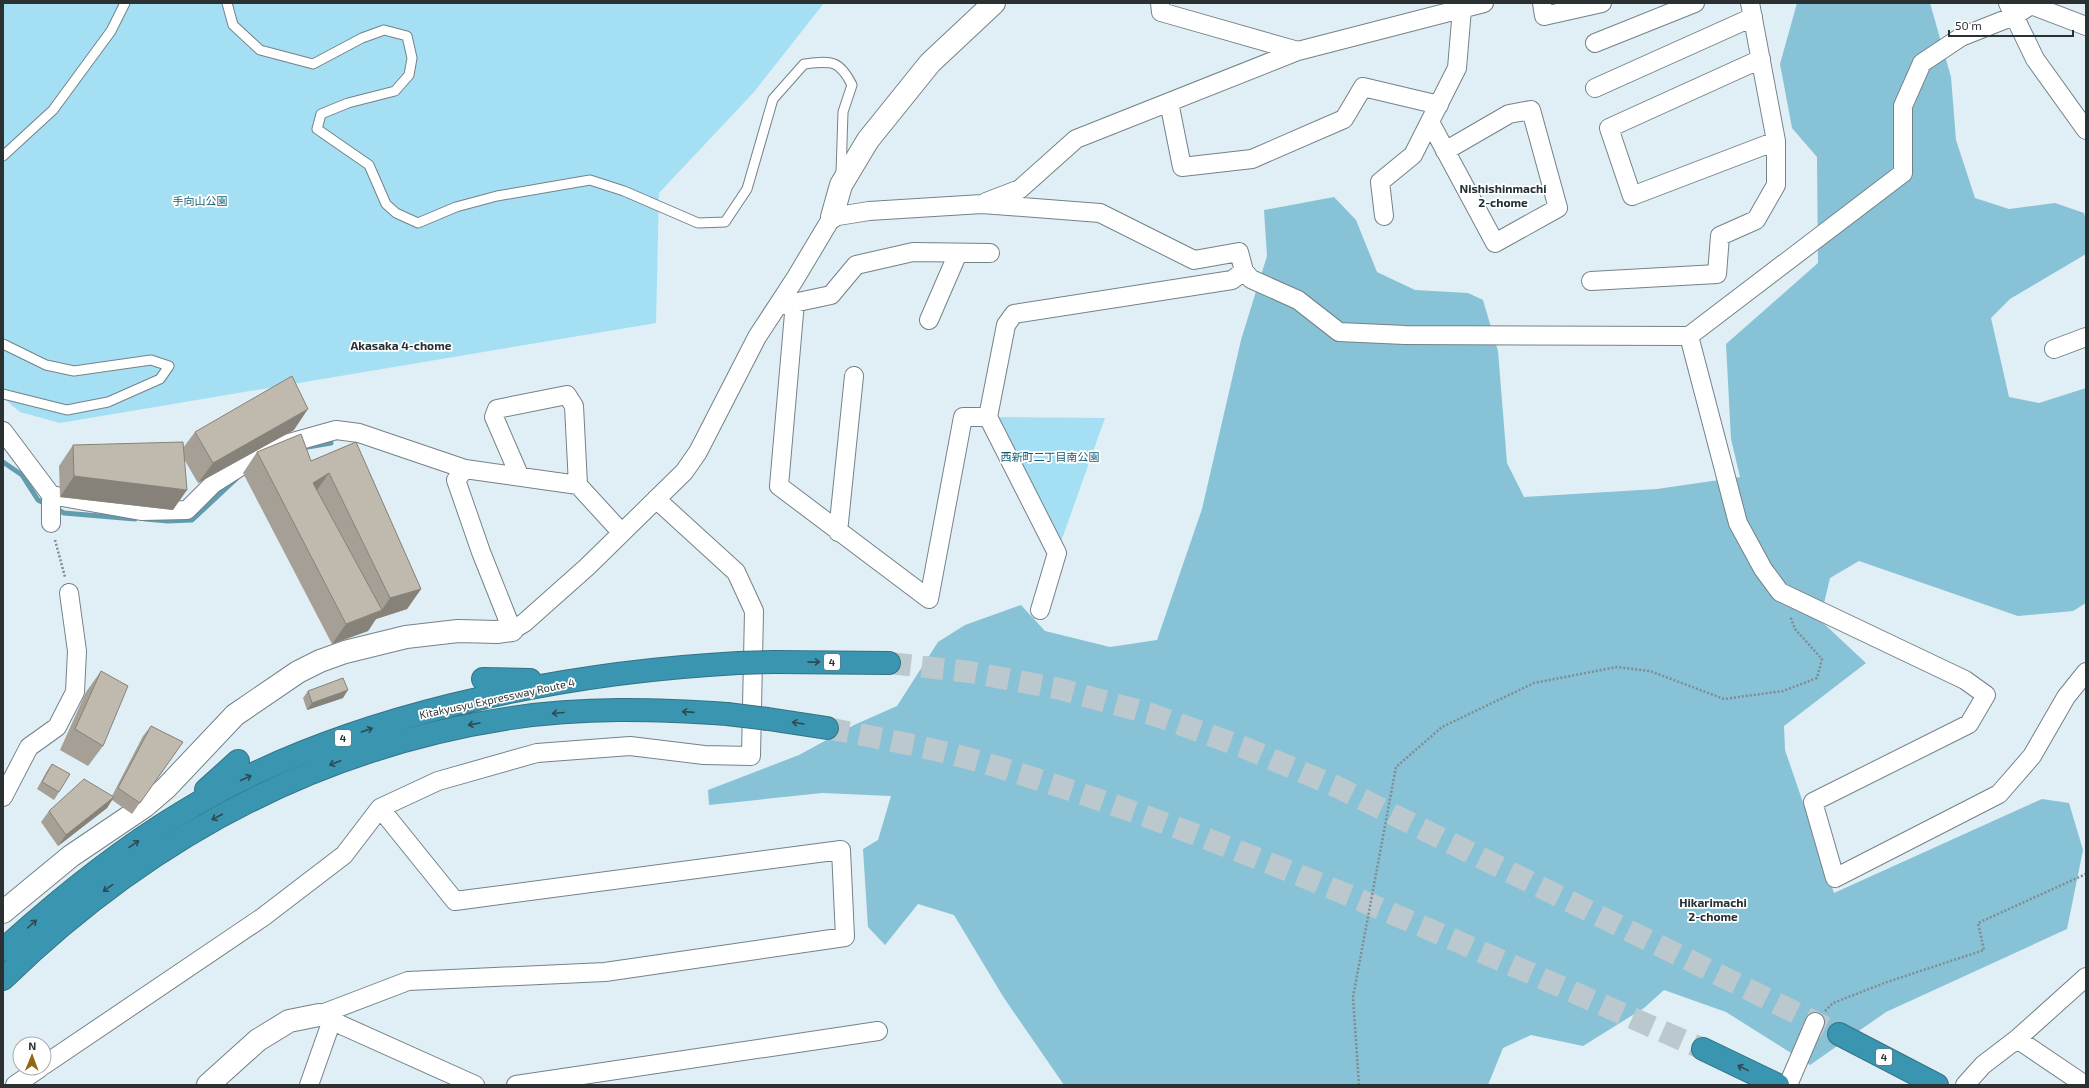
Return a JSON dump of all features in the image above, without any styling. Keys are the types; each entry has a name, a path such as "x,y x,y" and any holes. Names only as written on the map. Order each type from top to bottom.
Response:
{"highway":[{"name":"Kitakyusyu Expressway Route 4","path":"3,950 84,881 133,844 183,811 234,784 289,759 386,724 479,699 574,681 685,666 775,662 889,663"},
{"path":"483,678 574,681"},
{"name":"Kitakyusyu Expressway Route 4","path":"3,978 55,931 97,896 143,862 193,830 245,802 302,776 354,756 409,739 454,728 512,718 611,710 664,710 727,714 827,728"},
{"path":"183,811 238,761"},
{"name":"4","path":"1839,1034 1933,1083"},
{"path":"1703,1049 1778,1085"}],"street":[{"path":"3,912 72,856 145,806 166,788 235,715 298,672 320,661 345,652 406,637 458,630 497,632 512,630 524,623 581,572 684,472 698,452 757,337 775,306 795,280 832,217 841,185 868,140 930,62 994,3"},
{"path":"1160,3 1162,12 1298,51"},
{"path":"982,204 1020,189 1076,139 1298,51 1484,3"},
{"path":"1542,3 1544,16 1602,3"},
{"path":"1595,43 1695,3"},
{"path":"832,217 869,211 982,204 1100,212 1194,260 1239,252 1244,271 1252,279 1298,300 1338,332 1405,335 1689,336 1903,173 1903,106 1922,63 1961,37 2011,10 2031,5 2086,26"},
{"path":"1384,216 1380,182 1413,154 1458,68 1462,9"},
{"path":"1591,281 1717,274 1720,236 1756,220 1776,185 1776,140 1752,10 1595,88"},
{"path":"2011,10 2035,59 2086,130"},
{"path":"1761,59 1609,128 1632,196 1776,140"},
{"path":"1169,102 1182,167 1252,159 1288,144 1344,119 1363,87 1439,105"},
{"path":"1430,122 1495,243 1558,208 1531,110 1509,114 1445,151"},
{"path":"775,306 831,295 856,265 913,252 990,254"},
{"path":"929,320 958,253"},
{"path":"1040,610 1057,553 988,417 1006,325 1014,314 1232,280 1244,271"},
{"path":"796,302 779,486 929,600 963,417 988,417"},
{"path":"1689,336 1738,523 1762,569 1780,592 1965,680 1986,695 1969,724 1813,802 1835,878 1999,794 2032,756 2066,697 2086,672"},
{"path":"2054,349 2086,337"},
{"path":"838,532 854,376"},
{"path":"520,477 494,417 497,410 567,395 574,406 578,485 621,532"},
{"path":"51,496 141,511 187,510 213,484 268,449 336,430 359,433 465,468 578,485"},
{"path":"3,431 51,496 51,521"},
{"path":"465,468 456,480 481,552 512,630"},
{"path":"52,1060 263,917 338,860 344,855 380,808 438,781 537,753 630,746 704,755 751,756 754,611 736,572 656,499"},
{"path":"3,797 29,747 56,727 75,692 77,651 69,593"},
{"path":"208,1085 258,1040 289,1021 325,1018 408,981 605,972 845,937 841,850 456,901 380,808"},
{"path":"1965,1085 1983,1065 2017,1039 2086,977"},
{"path":"309,1085 325,1018"},
{"path":"325,1018 474,1085"},
{"path":"1788,1085 1815,1022"},
{"path":"516,1085 878,1031"},
{"path":"2017,1039 2085,1085"},
{"path":"15,1085 28,1076"}],"lane":[{"path":"3,156 53,110 111,31 125,3"},
{"path":"227,3 233,24 260,50 313,64 362,38 384,30 407,36 412,58 409,75 395,91 348,103 321,114 317,129 369,165 386,204 396,213 418,223 456,207 497,196 590,180 624,191 698,223 725,222 747,189 773,99 804,64 828,62 844,70 852,85 843,112 841,185"},
{"path":"3,344 46,365 74,371 151,360 169,366 160,379 108,402 67,410 3,394"}],"path":[{"path":"51,521 69,593"},
{"path":"1359,1085 1353,997 1396,767 1442,727 1534,683 1617,667 1650,671 1724,699 1783,691 1817,678 1822,659 1795,629 1780,592"},
{"path":"1815,1022 1833,1003 1887,982 1984,950 1978,923 2086,874"}],"green space":[{"name":"手向山公園","path":"3,3 824,3 754,92 659,193 656,323 60,423 20,412 3,398"},
{"name":"西新町二丁目南公園","path":"988,417 1105,418 1057,553"}],"shaded area":[{"path":"1797,3 1930,3 1951,77 1956,140 1975,198 2009,209 2055,203 2084,213 2086,220 2086,254 2010,299 1991,318 2009,397 2039,403 2086,388 2086,603 2073,611 2018,616 1859,561 1830,578 1820,620 1866,663 1784,726 1785,750 1834,893 2042,799 2069,803 2083,850 2067,929 1886,1012 1810,1065 1726,1012 1664,990 1644,1008 1583,1046 1531,1035 1503,1048 1488,1085 1064,1085 1004,998 954,915 918,904 885,945 868,927 863,849 878,840 891,796 822,793 709,805 708,790 799,755 854,725 897,706 938,642 965,625 1021,605 1045,631 1110,647 1157,640 1202,509 1241,340 1267,256 1264,210 1334,197 1356,220 1377,272 1415,290 1468,293 1483,300 1498,351 1507,463 1524,497 1657,489 1740,477 1731,439 1726,344 1818,263 1817,157 1792,128 1780,64"}],"building":[{"path":"292,376 308,409 213,463 195,432"},
{"path":"301,434 311,461 356,442 421,589 390,598 329,473 313,483 382,610 346,624 257,452"},
{"path":"183,442 187,490 74,476 73,445"},
{"path":"101,671 128,686 103,746 75,729"},
{"path":"343,678 348,690 312,703 308,691"},
{"path":"151,726 183,742 140,803 118,788"},
{"path":"52,764 70,774 59,792 42,782"},
{"path":"84,779 114,797 66,835 49,811"}],"waterway":[{"path":"302,448 331,443"},
{"path":"3,462 22,475 38,500 48,505"},
{"path":"145,519 168,521 192,520 237,478"},
{"path":"55,508 64,513 135,519"}],"tunnel":[{"path":"889,663 970,672 1060,689 1151,714 1243,747 1335,786 1839,1034"},
{"path":"827,728 922,747 978,761 1071,790 1163,823 1254,857 1345,894 1703,1049"}],"district":[{"name":"Nishishinmachi 2-chome","path":"1503,195"},
{"name":"Akasaka 4-chome","path":"401,345"},
{"name":"Hikarimachi 2-chome","path":"1713,909"}]}
